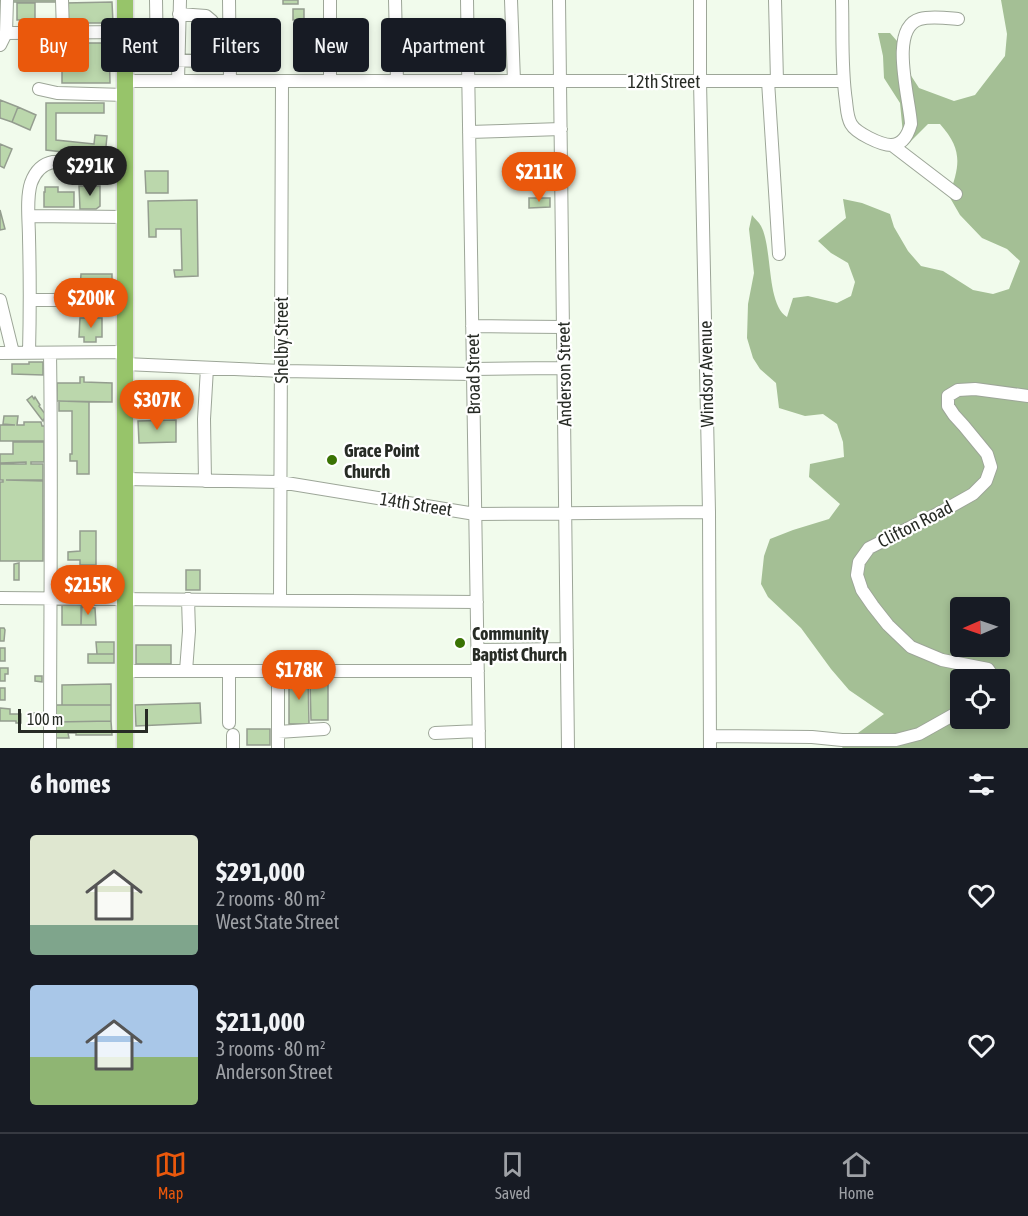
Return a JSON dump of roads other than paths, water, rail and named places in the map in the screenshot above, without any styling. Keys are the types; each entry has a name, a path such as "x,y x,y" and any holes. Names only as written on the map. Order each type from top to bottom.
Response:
{"main road":[{"path":"125,0 125,18"},
{"path":"125,72 125,748"}],"street":[{"path":"7,0 3,39 18,37"},
{"path":"62,0 63,18"},
{"path":"156,0 156,18"},
{"path":"179,37 180,0"},
{"path":"229,0 230,81"},
{"path":"330,0 330,81"},
{"path":"395,0 397,81"},
{"name":"Broad Street","path":"467,0 479,748"},
{"path":"511,0 514,81"},
{"name":"Anderson Street","path":"559,0 568,748"},
{"name":"Windsor Avenue","path":"700,0 711,742"},
{"path":"775,0 772,81 780,254"},
{"path":"842,0 843,81 848,116 852,126 866,136 889,145 900,143 909,133 911,124 902,47 909,28 915,21 922,18 958,19"},
{"path":"179,60 208,61 212,56 212,21 206,16 180,14"},
{"path":"178,72 178,81"},
{"name":"12th Street","path":"39,88 57,93 178,81 843,81"},
{"name":"Shelby Street","path":"280,600 282,81"},
{"path":"469,132 561,129"},
{"path":"892,145 956,194"},
{"path":"29,353 29,216 32,181 37,172 46,164 53,162 125,162"},
{"path":"29,216 125,217"},
{"path":"0,300 14,353"},
{"path":"30,300 125,300"},
{"path":"472,326 563,327"},
{"path":"0,353 50,353 125,358 207,368 281,371 473,371 564,368"},
{"path":"50,353 50,748"},
{"path":"205,481 204,419 207,368"},
{"name":"Clifton Road","path":"988,669 942,660 911,647 888,625 862,590 857,574 859,562 869,548 973,494 986,481 991,467 987,454 954,415 948,406 948,396 958,390 975,389 1028,396"},
{"name":"14th Street","path":"125,479 280,482 475,514 709,512"},
{"path":"0,598 477,602"},
{"path":"186,671 189,631 188,599"},
{"path":"477,650 567,649"},
{"path":"125,671 478,672"},
{"path":"229,671 230,723"},
{"path":"278,671 278,748"},
{"path":"711,742 818,743 842,740 896,740 919,734 950,717"},
{"path":"278,732 324,729"},
{"path":"435,733 479,731"}],"place":[{"name":"Grace Point Church","path":"332,460"},
{"name":"Community Baptist Church","path":"460,643"}]}
